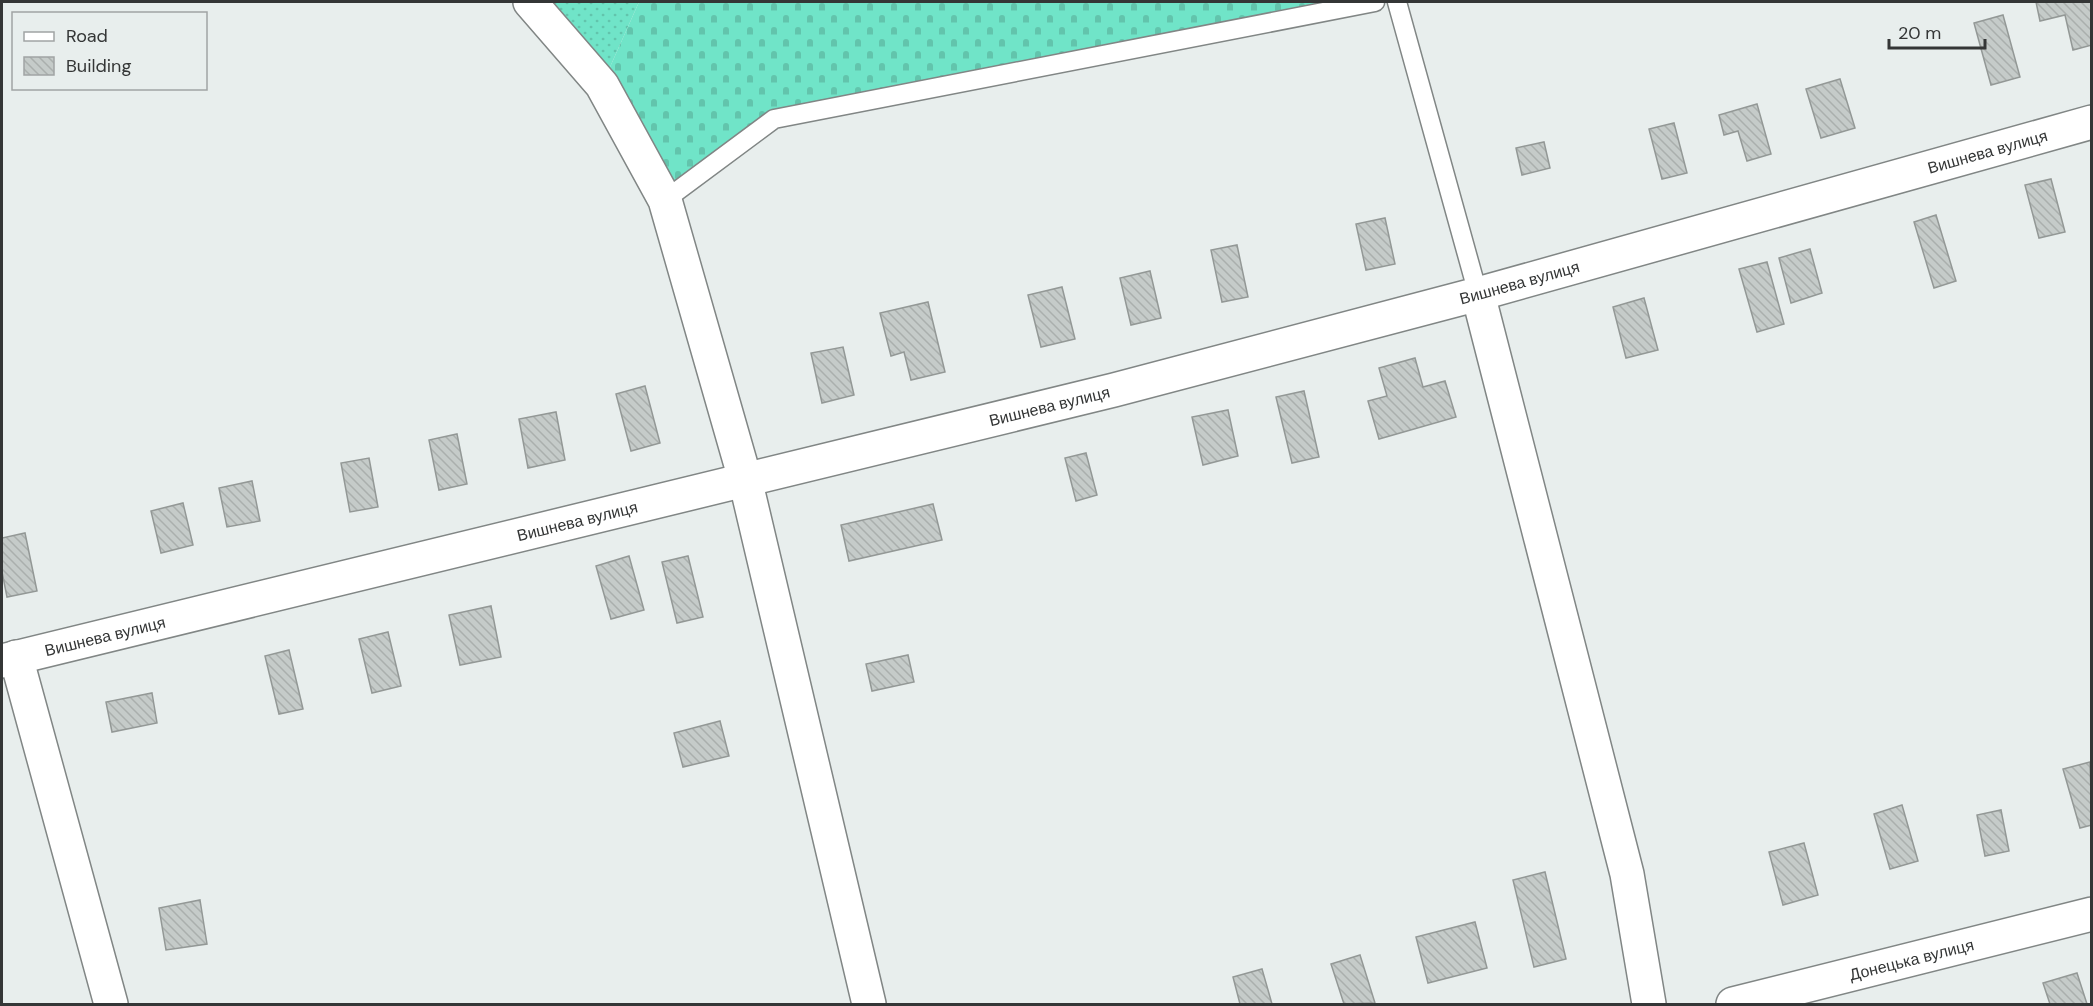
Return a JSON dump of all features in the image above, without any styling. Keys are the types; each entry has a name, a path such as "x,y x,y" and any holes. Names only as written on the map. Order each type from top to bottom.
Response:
{"street":[{"path":"530,2 602,84 664,200 745,479 869,1005"},
{"name":"Вишнева вулиця","path":"9,659 1114,390 1478,294 2091,122"},
{"path":"1478,294 1627,874 1649,1005"},
{"path":"9,659 111,1005"},
{"name":"Донецька вулиця","path":"1733,1005 2091,914"}],"lane":[{"path":"664,200 774,119 1375,2"},
{"path":"1397,2 1478,294"}],"green space":[{"path":"530,2 639,2 602,85"},
{"path":"639,2 1344,2 774,119 665,200 602,85"}],"building":[{"path":"2036,2 2092,2 2092,45 2073,50 2065,15 2040,21"},
{"path":"2003,15 2020,77 1991,85 1974,23"},
{"path":"1840,79 1855,128 1821,138 1806,89"},
{"path":"1757,104 1771,154 1747,161 1738,131 1724,135 1719,115"},
{"path":"1674,123 1687,173 1662,179 1649,129"},
{"path":"1544,142 1550,168 1522,175 1516,148"},
{"path":"2051,179 2065,232 2039,238 2025,185"},
{"path":"1936,215 1956,281 1934,288 1914,222"},
{"path":"1385,218 1395,264 1366,270 1356,224"},
{"path":"1237,245 1248,297 1222,302 1211,250"},
{"path":"1810,249 1822,293 1791,303 1779,258"},
{"path":"1767,262 1784,324 1757,332 1739,269"},
{"path":"1150,271 1161,318 1131,325 1120,278"},
{"path":"1062,287 1075,339 1041,347 1028,295"},
{"path":"1644,298 1658,350 1626,358 1613,307"},
{"path":"928,302 945,372 911,380 904,352 891,356 880,313"},
{"path":"843,347 854,395 822,403 811,353"},
{"path":"1415,358 1423,387 1445,381 1456,417 1379,439 1368,401 1387,396 1379,368"},
{"path":"645,386 660,443 631,451 616,394"},
{"path":"1304,391 1319,457 1292,463 1276,397"},
{"path":"1228,410 1238,456 1203,465 1192,417"},
{"path":"556,412 565,460 528,468 519,419"},
{"path":"457,434 467,484 439,490 429,440"},
{"path":"1086,453 1097,495 1076,501 1065,458"},
{"path":"369,458 378,507 350,512 341,463"},
{"path":"252,481 260,521 227,527 219,488"},
{"path":"183,503 193,545 161,553 151,511"},
{"path":"933,504 942,540 849,561 841,525"},
{"path":"25,533 37,591 7,597 2,572 2,538"},
{"path":"629,556 644,610 611,619 596,566"},
{"path":"688,556 703,617 677,623 662,562"},
{"path":"491,606 501,657 460,665 449,615"},
{"path":"388,632 401,686 372,693 359,639"},
{"path":"289,650 303,709 279,714 265,656"},
{"path":"908,655 914,682 872,691 866,664"},
{"path":"152,693 157,723 112,732 106,702"},
{"path":"720,721 729,756 683,767 674,733"},
{"path":"2090,762 2092,825 2080,828 2063,769"},
{"path":"1902,805 1918,861 1890,869 1874,814"},
{"path":"2001,810 2009,851 1985,856 1977,815"},
{"path":"1804,843 1818,895 1783,905 1769,852"},
{"path":"1545,872 1566,959 1534,967 1513,880"},
{"path":"200,900 207,944 166,950 159,908"},
{"path":"1475,922 1487,968 1428,983 1416,937"},
{"path":"1360,955 1375,1003 1344,1004 1331,964"},
{"path":"1262,969 1272,1004 1240,1004 1233,977"},
{"path":"2077,973 2087,1004 2050,1004 2043,983"}]}
